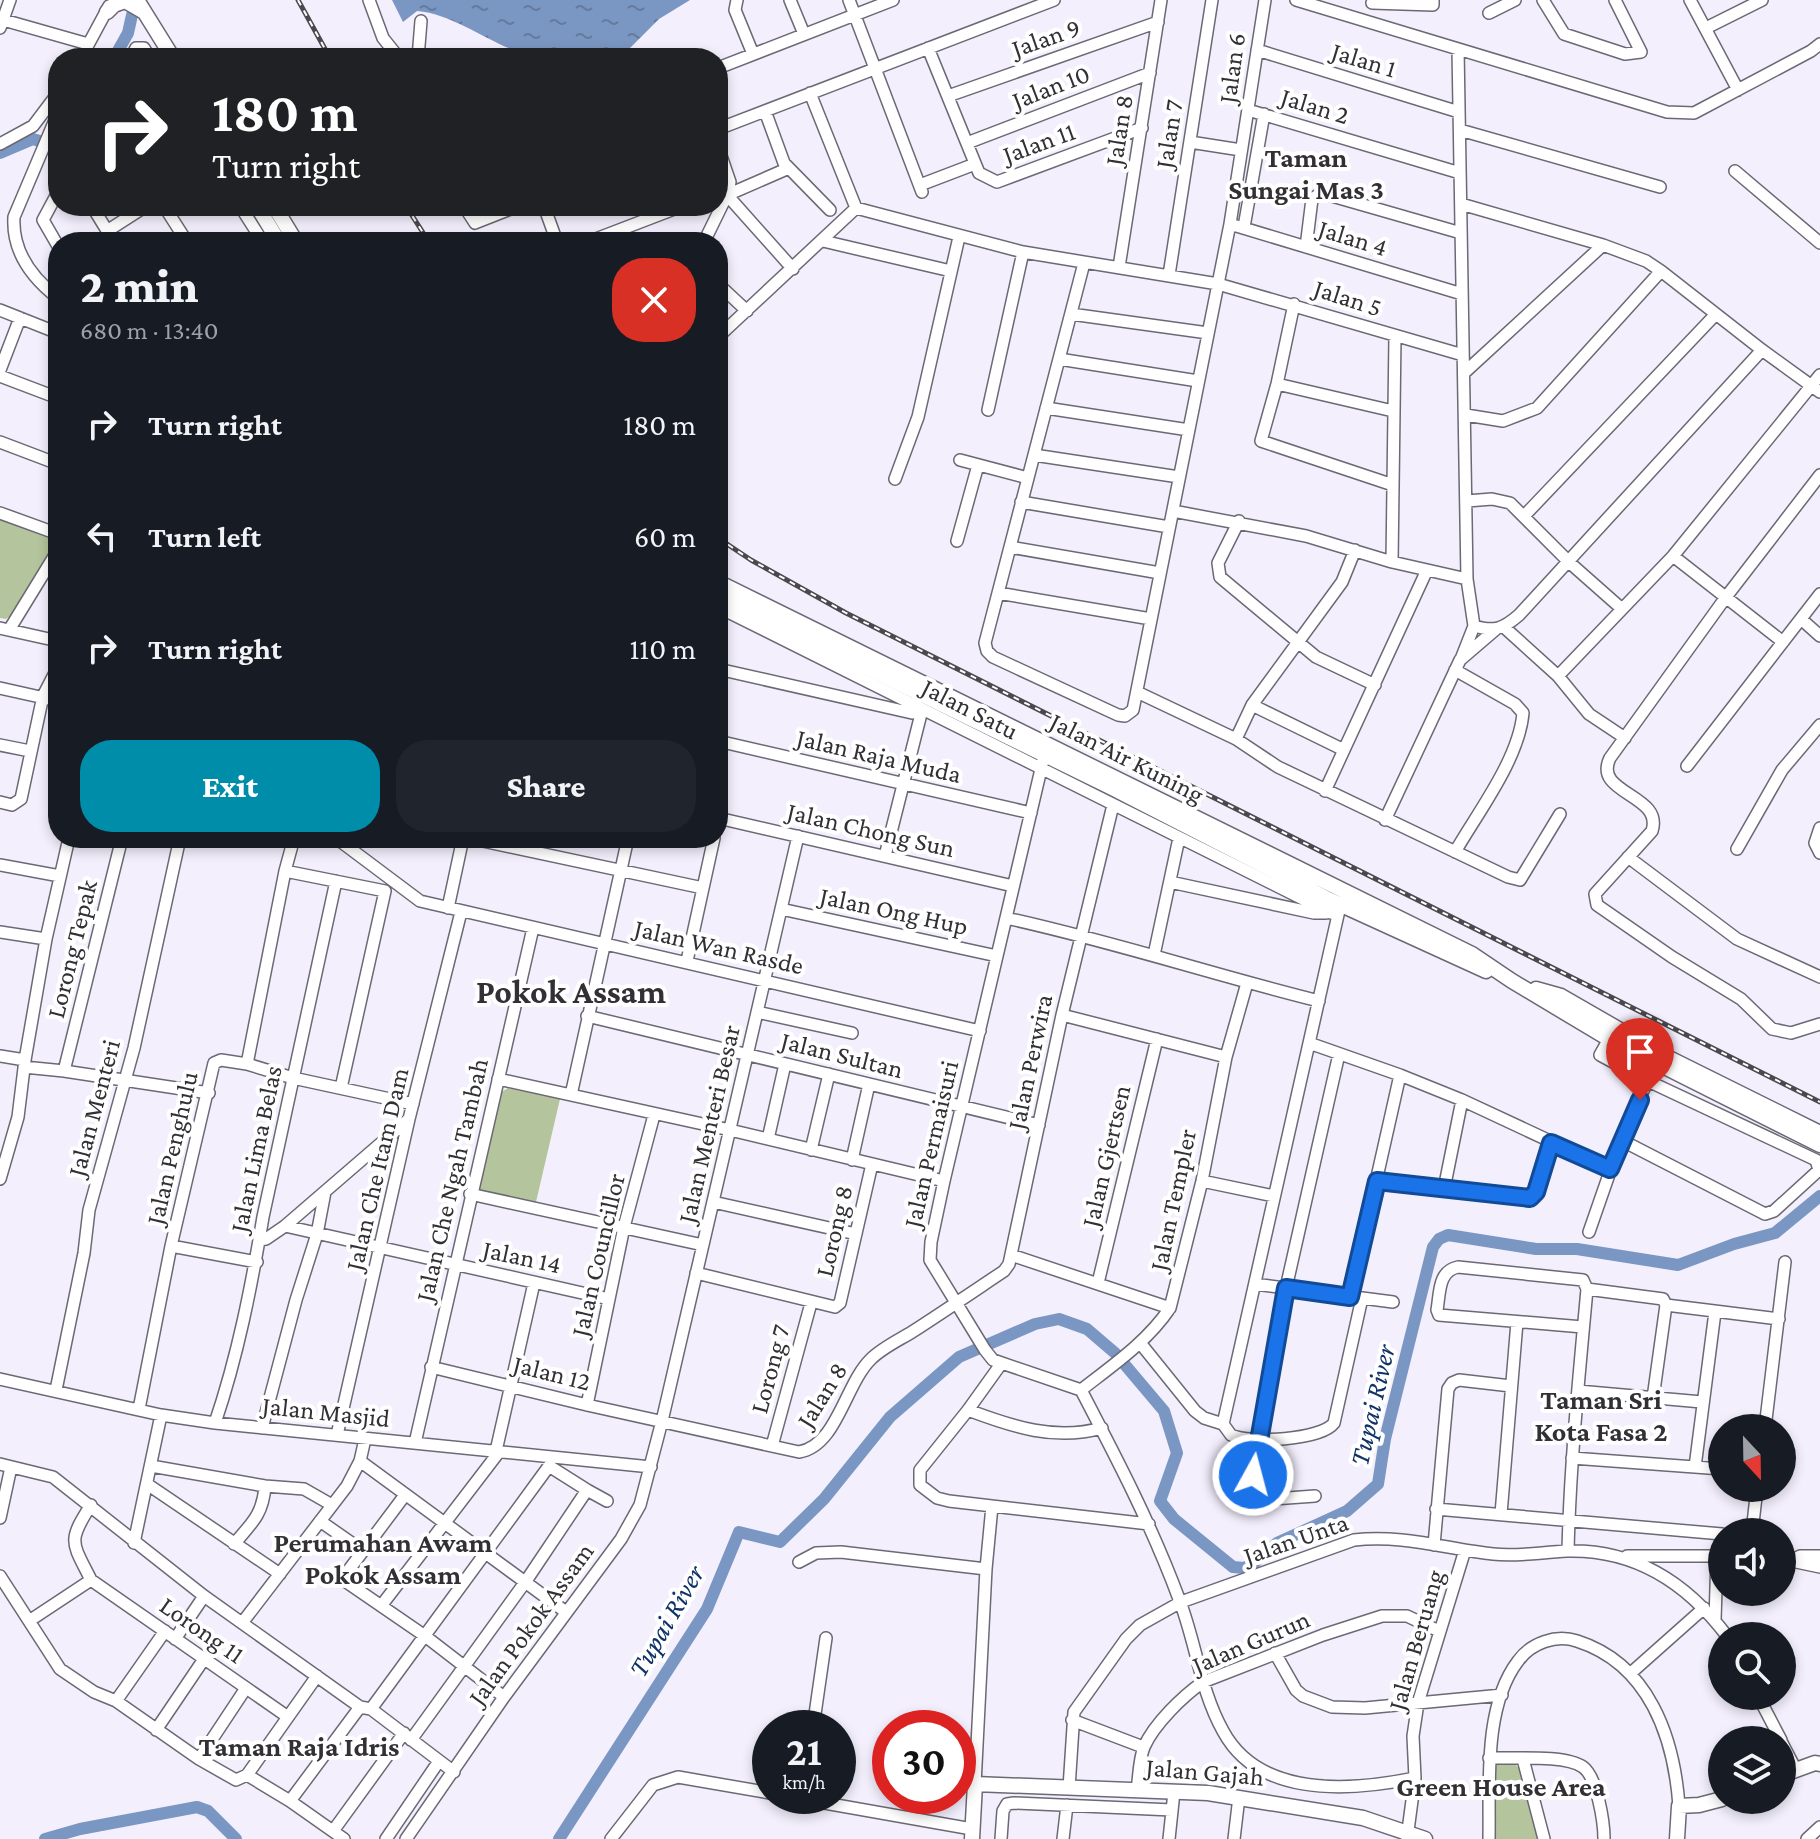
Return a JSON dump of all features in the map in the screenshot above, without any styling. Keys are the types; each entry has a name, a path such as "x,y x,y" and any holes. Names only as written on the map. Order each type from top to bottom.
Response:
{"main road":[{"path":"109,6 125,1 141,6 167,48"},
{"name":"Jalan Air Kuning","path":"728,587 1044,756"},
{"name":"Jalan Air Kuning","path":"728,600 1339,906 1512,981 1609,1039 1660,1060 1820,1145"},
{"path":"1512,981 1561,996 1660,1060 1820,1133"},
{"path":"1796,1769 1818,1761"},
{"name":"Jalan Gajah","path":"976,1784 1239,1797 1363,1818 1383,1823 1408,1836 1425,1839"},
{"path":"1677,1839 1679,1806 1708,1803"},
{"path":"972,1834 973,1814"}],"street":[{"path":"10,0 1,22 88,44"},
{"path":"369,0 383,38 391,48"},
{"path":"737,0 735,10 753,54"},
{"path":"790,0 804,34"},
{"path":"849,0 921,188 975,164 928,48"},
{"path":"728,64 893,0"},
{"path":"728,125 1054,0"},
{"name":"Jalan 8","path":"1119,267 1161,0"},
{"name":"Jalan 7","path":"1169,275 1212,0"},
{"name":"Jalan 6","path":"1137,692 1230,224 1265,0"},
{"path":"1296,0 1667,112 1694,113 1820,44"},
{"path":"1368,21 1372,2 1433,5 1433,0"},
{"path":"1489,13 1515,0"},
{"path":"1543,0 1564,34 1625,54 1641,52 1615,0"},
{"path":"1690,0 1738,90"},
{"path":"1706,28 1762,0"},
{"path":"86,48 109,6"},
{"path":"419,48 421,21"},
{"name":"Jalan 9","path":"948,96 1158,22"},
{"path":"1385,820 1474,626 1467,579 1458,49"},
{"name":"Jalan 1","path":"1257,50 1459,112"},
{"name":"Jalan 10","path":"967,143 1150,73"},
{"path":"728,328 856,208 810,93"},
{"path":"0,144 33,126 48,106"},
{"name":"Jalan 2","path":"1248,110 1460,173"},
{"path":"765,111 784,163 830,210"},
{"path":"1244,227 1264,114"},
{"name":"Jalan 11","path":"975,164 979,173 997,182 1142,128"},
{"path":"1460,130 1660,187"},
{"path":"48,137 14,217 13,231 23,259 48,290"},
{"path":"1190,142 1241,150"},
{"path":"728,193 789,168"},
{"path":"1735,171 1820,243"},
{"path":"1306,247 1312,199 1325,194 1461,233"},
{"path":"728,200 793,269"},
{"path":"1461,204 1603,245 1646,261 1816,389"},
{"name":"Jalan 5","path":"856,208 1023,252 1218,284 1463,355"},
{"path":"48,211 43,220 50,232"},
{"path":"98,216 107,231 130,216"},
{"path":"470,216 475,223 493,216"},
{"path":"614,232 656,216"},
{"name":"Jalan 4","path":"1230,224 1462,294"},
{"path":"895,479 918,417 959,237"},
{"path":"823,241 951,271"},
{"path":"1464,373 1603,245"},
{"path":"988,410 1023,252"},
{"path":"1084,263 985,643 987,651 993,657 1118,715 1130,714 1137,692 1236,739 1278,767 1325,791 1520,880 1560,814"},
{"path":"1466,415 1503,421 1537,408 1661,271"},
{"path":"728,293 747,311"},
{"path":"1294,304 1261,441 1393,485"},
{"path":"0,310 48,329"},
{"path":"1071,314 1208,333"},
{"path":"1525,515 1716,314"},
{"path":"0,370 20,318"},
{"path":"1392,562 1395,336"},
{"path":"1458,665 1570,563 1762,350"},
{"path":"1059,359 1198,381"},
{"path":"1558,676 1673,556 1816,389 1820,375"},
{"path":"0,376 48,394"},
{"path":"1277,384 1393,411"},
{"path":"1046,408 1189,430"},
{"path":"0,442 48,460"},
{"path":"1034,455 1179,477"},
{"path":"960,460 1028,478"},
{"path":"957,541 978,465"},
{"path":"1820,475 1726,597 1610,758 1606,774 1611,781 1650,809 1654,817 1652,831 1595,894 1597,905 1672,957 1741,999 1772,1029 1791,1033 1820,1024"},
{"path":"1467,501 1502,499 1525,515 1570,563 1622,609"},
{"path":"1021,502 1169,527"},
{"path":"1173,511 1239,521 1467,579"},
{"path":"0,513 48,530"},
{"path":"1239,521 1218,563 1220,577 1316,657 1375,685"},
{"path":"1010,547 1160,573"},
{"path":"1236,739 1252,705 1342,582 1355,550"},
{"path":"1673,556 1783,642"},
{"path":"48,565 5,629 48,639"},
{"path":"1325,791 1427,570"},
{"path":"998,593 1151,619"},
{"path":"1687,766 1820,594"},
{"name":"Jalan Satu","path":"728,612 922,710 1044,756 1113,805 1179,838 1339,906"},
{"path":"1801,619 1820,636"},
{"path":"1474,626 1500,629 1558,676 1589,714 1625,738"},
{"path":"1455,852 1506,766 1523,713 1515,704 1458,665"},
{"path":"728,671 912,713 922,710"},
{"path":"0,802 12,805 21,799 43,696 48,686"},
{"path":"0,688 48,698"},
{"path":"1252,705 1344,750"},
{"path":"885,856 922,710"},
{"path":"1737,849 1782,770 1820,725"},
{"name":"Jalan Raja Muda","path":"728,743 1031,813"},
{"path":"0,745 30,751"},
{"name":"Jalan Permaisuri","path":"1044,756 944,1181 930,1260 985,1350 1001,1364 1081,1390"},
{"name":"Jalan Perwira","path":"956,1303 1004,1271 1011,1255 1080,935 1113,805"},
{"name":"Jalan Chong Sun","path":"728,820 1013,886"},
{"path":"1820,828 1815,843 1820,853"},
{"name":"Jalan Menteri Besar","path":"662,1421 798,836"},
{"path":"1154,955 1179,838"},
{"path":"0,1179 18,1117 46,939 67,848"},
{"name":"Lorong Tepak","path":"64,1071 120,848"},
{"name":"Jalan Menteri","path":"56,1390 84,1253 89,1210 126,1079 178,848"},
{"path":"291,848 247,1064 293,1078 413,1104"},
{"name":"Jalan Wan Rasde","path":"350,848 420,901 980,1031"},
{"path":"448,908 461,848"},
{"path":"513,848 703,888"},
{"path":"571,1095 626,848"},
{"path":"687,961 712,848"},
{"path":"1628,857 1737,939 1820,977"},
{"path":"0,865 60,876"},
{"path":"285,871 385,891 341,1088"},
{"name":"Jalan Lima Belas","path":"215,1423 234,1365 257,1262 259,1240 336,881"},
{"path":"1170,882 1314,913 1339,906 1223,1424"},
{"name":"Jalan Ong Hup","path":"781,909 997,956"},
{"name":"Jalan Che Itam Dam","path":"337,1435 409,1119 461,912"},
{"path":"1006,918 1080,935 1319,1001"},
{"name":"Jalan Che Ngah Tambah","path":"415,1443 533,928"},
{"path":"0,932 46,939"},
{"name":"Jalan Templer","path":"1081,1390 1141,1344 1170,1308 1202,1181 1226,1057 1247,983"},
{"path":"757,1012 852,1033"},
{"path":"1062,1015 1226,1057"},
{"name":"Jalan Sultan","path":"587,1016 1039,1125"},
{"name":"Jalan Gjertsen","path":"1098,1283 1157,1039"},
{"path":"1609,1039 1600,1055 1816,1160 1819,1165 1817,1174 1774,1211 1765,1214 1621,1140"},
{"path":"1309,1043 1462,1100 1610,1169"},
{"path":"1315,1496 1269,1501 1257,1498 1253,1475 1286,1288 1339,1054"},
{"path":"0,1056 64,1071 209,1093"},
{"name":"Jalan Penghulu","path":"139,1409 171,1246 216,1060 247,1064"},
{"path":"1589,1232 1621,1140 1660,1060"},
{"path":"768,1139 785,1064"},
{"path":"811,1150 829,1074"},
{"path":"1141,1344 1195,1411 1204,1418 1223,1424 1231,1435 1258,1440 1322,1433 1331,1428 1400,1075"},
{"path":"498,1079 944,1181"},
{"path":"852,1160 869,1084"},
{"path":"1444,1189 1462,1100"},
{"name":"Jalan Councillor","path":"587,1405 624,1227 654,1115"},
{"path":"259,1240 266,1239 285,1226 409,1119"},
{"path":"1377,1181 1530,1198 1536,1192 1551,1143"},
{"name":"Lorong 8","path":"696,1273 835,1307 840,1303 872,1164"},
{"path":"1202,1181 1274,1196"},
{"path":"262,1428 317,1234 325,1192"},
{"path":"470,1194 703,1245"},
{"path":"713,1202 856,1234"},
{"name":"Jalan 14","path":"285,1226 609,1299"},
{"path":"171,1246 257,1262"},
{"path":"1011,1255 1170,1308"},
{"path":"1767,1414 1785,1262"},
{"path":"1568,1551 1572,1458 1587,1289 1583,1280 1458,1267 1451,1268 1443,1276 1437,1310 1439,1315 1583,1327"},
{"path":"381,1606 498,1451 509,1385 534,1283"},
{"path":"1255,1284 1393,1302"},
{"path":"1587,1289 1663,1299 1666,1305 1653,1398"},
{"name":"Lorong 7","path":"772,1446 811,1303"},
{"name":"Jalan 8","path":"662,1421 799,1452 810,1451 826,1436 854,1381 871,1358 956,1303"},
{"path":"1666,1305 1779,1319"},
{"path":"1695,1467 1715,1312"},
{"path":"1501,1514 1517,1322"},
{"path":"1001,1364 926,1460 919,1479 926,1491 937,1498 1149,1524"},
{"name":"Jalan 12","path":"431,1367 662,1421"},
{"name":"Jalan Masjid","path":"0,1379 161,1415 215,1423 651,1467"},
{"path":"1434,1545 1448,1389 1459,1380 1511,1386"},
{"path":"1081,1390 1149,1524 1181,1602 1203,1682 1223,1732 1246,1761 1283,1779 1343,1788 1372,1787 1415,1778"},
{"path":"1578,1391 1702,1402"},
{"path":"968,1410 1038,1433 1102,1428"},
{"path":"134,1543 161,1415"},
{"name":"Jalan Pokok Assam","path":"406,1839 504,1697 621,1539 640,1505 662,1421"},
{"path":"242,1623 347,1486 360,1461 365,1439"},
{"path":"1572,1458 1708,1468"},
{"path":"360,1461 566,1612"},
{"path":"0,1518 6,1465 53,1477 204,1596 454,1772"},
{"path":"633,1465 645,1488"},
{"path":"151,1466 265,1486 304,1489 332,1505"},
{"path":"290,1801 425,1636 549,1466 607,1501"},
{"path":"147,1484 280,1574"},
{"path":"234,1544 264,1505 265,1486"},
{"path":"333,1831 463,1667 587,1490"},
{"path":"405,1495 342,1579 425,1636 504,1697"},
{"path":"29,1621 91,1580 73,1538 91,1505"},
{"path":"976,1764 992,1506"},
{"path":"1436,1509 1708,1533"},
{"path":"320,1521 363,1551"},
{"name":"Jalan Unta","path":"1069,1788 1072,1720 1090,1687 1140,1625 1181,1602 1354,1540 1384,1538 1516,1555 1568,1551 1621,1558 1645,1564 1672,1581 1715,1620"},
{"name":"Jalan Beruang","path":"1408,1836 1415,1778 1413,1736 1418,1703 1465,1550"},
{"path":"799,1562 816,1553 841,1552 986,1569"},
{"path":"1621,1558 1634,1555 1708,1556"},
{"path":"1645,1564 1668,1556"},
{"path":"1796,1557 1820,1556"},
{"path":"1796,1562 1820,1567"},
{"path":"0,1576 60,1669 94,1692 116,1701 199,1759 236,1780 247,1775 317,1676"},
{"name":"Lorong 11","path":"91,1580 288,1717"},
{"path":"175,1639 204,1596"},
{"path":"1715,1620 1716,1606"},
{"path":"1632,1672 1704,1608"},
{"name":"Jalan Gurun","path":"1137,1790 1143,1747 1170,1710 1203,1682 1382,1616 1407,1616 1439,1631"},
{"path":"116,1701 165,1631"},
{"path":"816,1710 826,1638"},
{"path":"1489,1839 1489,1758 1502,1695 1518,1661 1530,1650 1552,1639 1567,1638 1588,1645 1632,1672 1650,1698 1670,1746 1677,1773 1679,1806"},
{"path":"1275,1653 1296,1690 1315,1701 1344,1709 1502,1695"},
{"path":"156,1730 204,1659"},
{"path":"199,1759 246,1688"},
{"path":"1072,1720 1143,1747"},
{"path":"1489,1758 1564,1761 1587,1770 1599,1805 1604,1839"},
{"path":"1523,1759 1544,1839"},
{"path":"386,1839 439,1761"},
{"path":"247,1775 344,1839"},
{"path":"611,1839 653,1785 666,1779 678,1777 752,1790"},
{"path":"1169,1839 1174,1792"},
{"path":"1234,1839 1239,1797"},
{"name":"Jalan Gajah","path":"1001,1839 1003,1811 1007,1804 1172,1810"},
{"path":"1063,1839 1067,1805"},
{"path":"856,1809 972,1834"},
{"path":"1807,1839 1820,1827"}],"green space":[{"path":"0,509 48,533 48,555 13,614 6,619 0,618"},
{"path":"508,1088 560,1099 536,1202 476,1190 495,1096"},
{"path":"1493,1764 1516,1765 1521,1771 1531,1800 1538,1839 1494,1839"}],"water":[{"path":"392,0 690,0 659,19 630,48 509,48 430,13 417,11 403,22"}],"waterway":[{"path":"120,48 128,33 132,15"},
{"path":"0,153 33,139 48,144"},
{"name":"Tupai River","path":"559,1839 707,1609 739,1532 780,1542 824,1499 890,1417 959,1357 1035,1324 1059,1319 1087,1329 1115,1353 1164,1411 1177,1453 1160,1501 1174,1519 1233,1567 1244,1568 1277,1543 1347,1511 1378,1484 1385,1439 1433,1247 1439,1239 1448,1235 1536,1249 1577,1249 1678,1265 1775,1233 1820,1196"},
{"name":"Tupai River","path":"45,1839 80,1829 197,1807 208,1811 236,1839"}],"railway":[{"path":"298,0 324,48"},
{"path":"412,216 423,232"},
{"path":"728,545 846,613 1820,1102"}],"district":[{"name":"Taman Sungai Mas 3","path":"1306,173"},
{"name":"Pokok Assam","path":"571,991"},
{"name":"Taman Sri Kota Fasa 2","path":"1601,1415"},
{"name":"Perumahan Awam Pokok Assam","path":"383,1558"},
{"name":"Taman Raja Idris","path":"299,1746"},
{"name":"Green House Area","path":"1501,1786"}],"route":[{"path":"1253,1475 1286,1288 1350,1297 1377,1181 1530,1198 1536,1192 1551,1143 1610,1169 1640,1100"}]}
